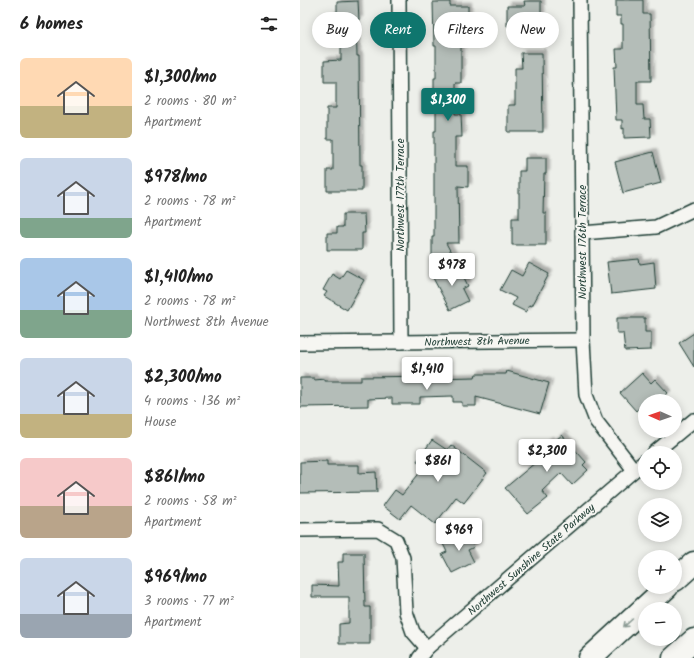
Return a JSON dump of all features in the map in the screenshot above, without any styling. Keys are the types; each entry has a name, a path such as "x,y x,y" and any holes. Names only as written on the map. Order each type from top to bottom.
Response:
{"highway":[{"path":"682,574 694,563"},
{"path":"590,658 659,594"},
{"path":"674,658 694,640"}],"street":[{"name":"Northwest 177th Terrace","path":"399,0 401,342"},
{"name":"Northwest 176th Terrace","path":"580,0 582,340 586,395 596,421 634,470"},
{"path":"582,233 656,227 694,209"},
{"name":"Northwest 8th Avenue","path":"300,343 582,340"},
{"path":"662,446 694,420"},
{"name":"Northwest Sunshine State Parkway","path":"423,653 638,467"},
{"path":"300,530 378,529 396,540 403,558 406,612 423,653"}],"building":[{"path":"616,0 643,0 643,14 650,14 651,81 637,81 637,105 643,105 644,119 650,119 651,137 624,138 622,120 616,120 614,67 617,67 616,49 623,49 623,24 621,24 621,16 616,16"},
{"path":"358,1 359,12 337,12 337,2"},
{"path":"524,1 541,1 541,12 507,12 507,6 525,6"},
{"path":"433,2 450,2 450,6 468,6 468,12 434,12 434,46"},
{"path":"341,48 357,48 357,56 359,56 360,165 362,165 362,191 327,191 327,170 333,170 333,139 327,139 327,108 336,108 336,82 324,82 324,61 341,60"},
{"path":"436,48 461,48 461,83 455,83 455,114 461,114 462,137 455,137 455,166 468,166 468,187 458,186 459,243 446,243 453,256 432,256 432,237 434,237 434,131 436,131 436,96 434,96 434,78 436,78"},
{"path":"521,53 542,53 543,132 508,132 508,105 515,105 515,68 522,68"},
{"path":"653,152 661,183 623,193 615,162"},
{"path":"525,158 546,158 543,213 546,213 546,245 512,245 512,218 519,218 519,171 525,171"},
{"path":"343,214 364,214 365,233 362,233 362,250 327,250 327,233 337,233 337,227 343,227"},
{"path":"639,259 640,264 654,262 656,289 611,294 607,262"},
{"path":"529,263 549,274 532,306 529,305 526,312 512,305 516,298 500,290 511,270 522,276"},
{"path":"458,265 468,286 462,289 468,301 450,310 433,278"},
{"path":"346,270 364,280 347,310 324,296 327,292 323,290 332,274 340,279"},
{"path":"617,318 645,318 645,332 651,332 651,350 625,351 623,333 617,333"},
{"path":"694,333 694,367 679,343"},
{"path":"507,371 549,383 540,414 476,397 476,406 462,406 462,402 453,402 453,396 420,397 420,404 392,404 392,398 368,399 368,406 300,407 300,378 314,378 314,380 325,379 325,381 361,381 361,377 475,377 476,374 506,374"},
{"path":"642,373 651,383 655,379 668,393 638,394 638,409 636,411 620,393"},
{"path":"562,435 586,462 583,465 588,470 572,485 561,473 542,491 548,498 528,514 505,488 536,462 531,457 549,440 552,443"},
{"path":"432,440 447,450 451,445 487,473 464,503 456,497 435,524 411,505 400,519 383,506 395,490 402,495 425,466 417,461"},
{"path":"327,461 327,465 359,465 359,473 376,472 377,492 300,493 300,462"},
{"path":"467,531 474,547 468,550 474,562 452,573 442,554 447,552 443,544"},
{"path":"343,553 364,553 365,607 370,607 370,644 339,644 339,624 349,623 349,597 312,597 312,585 339,586 338,562 343,562"}]}
